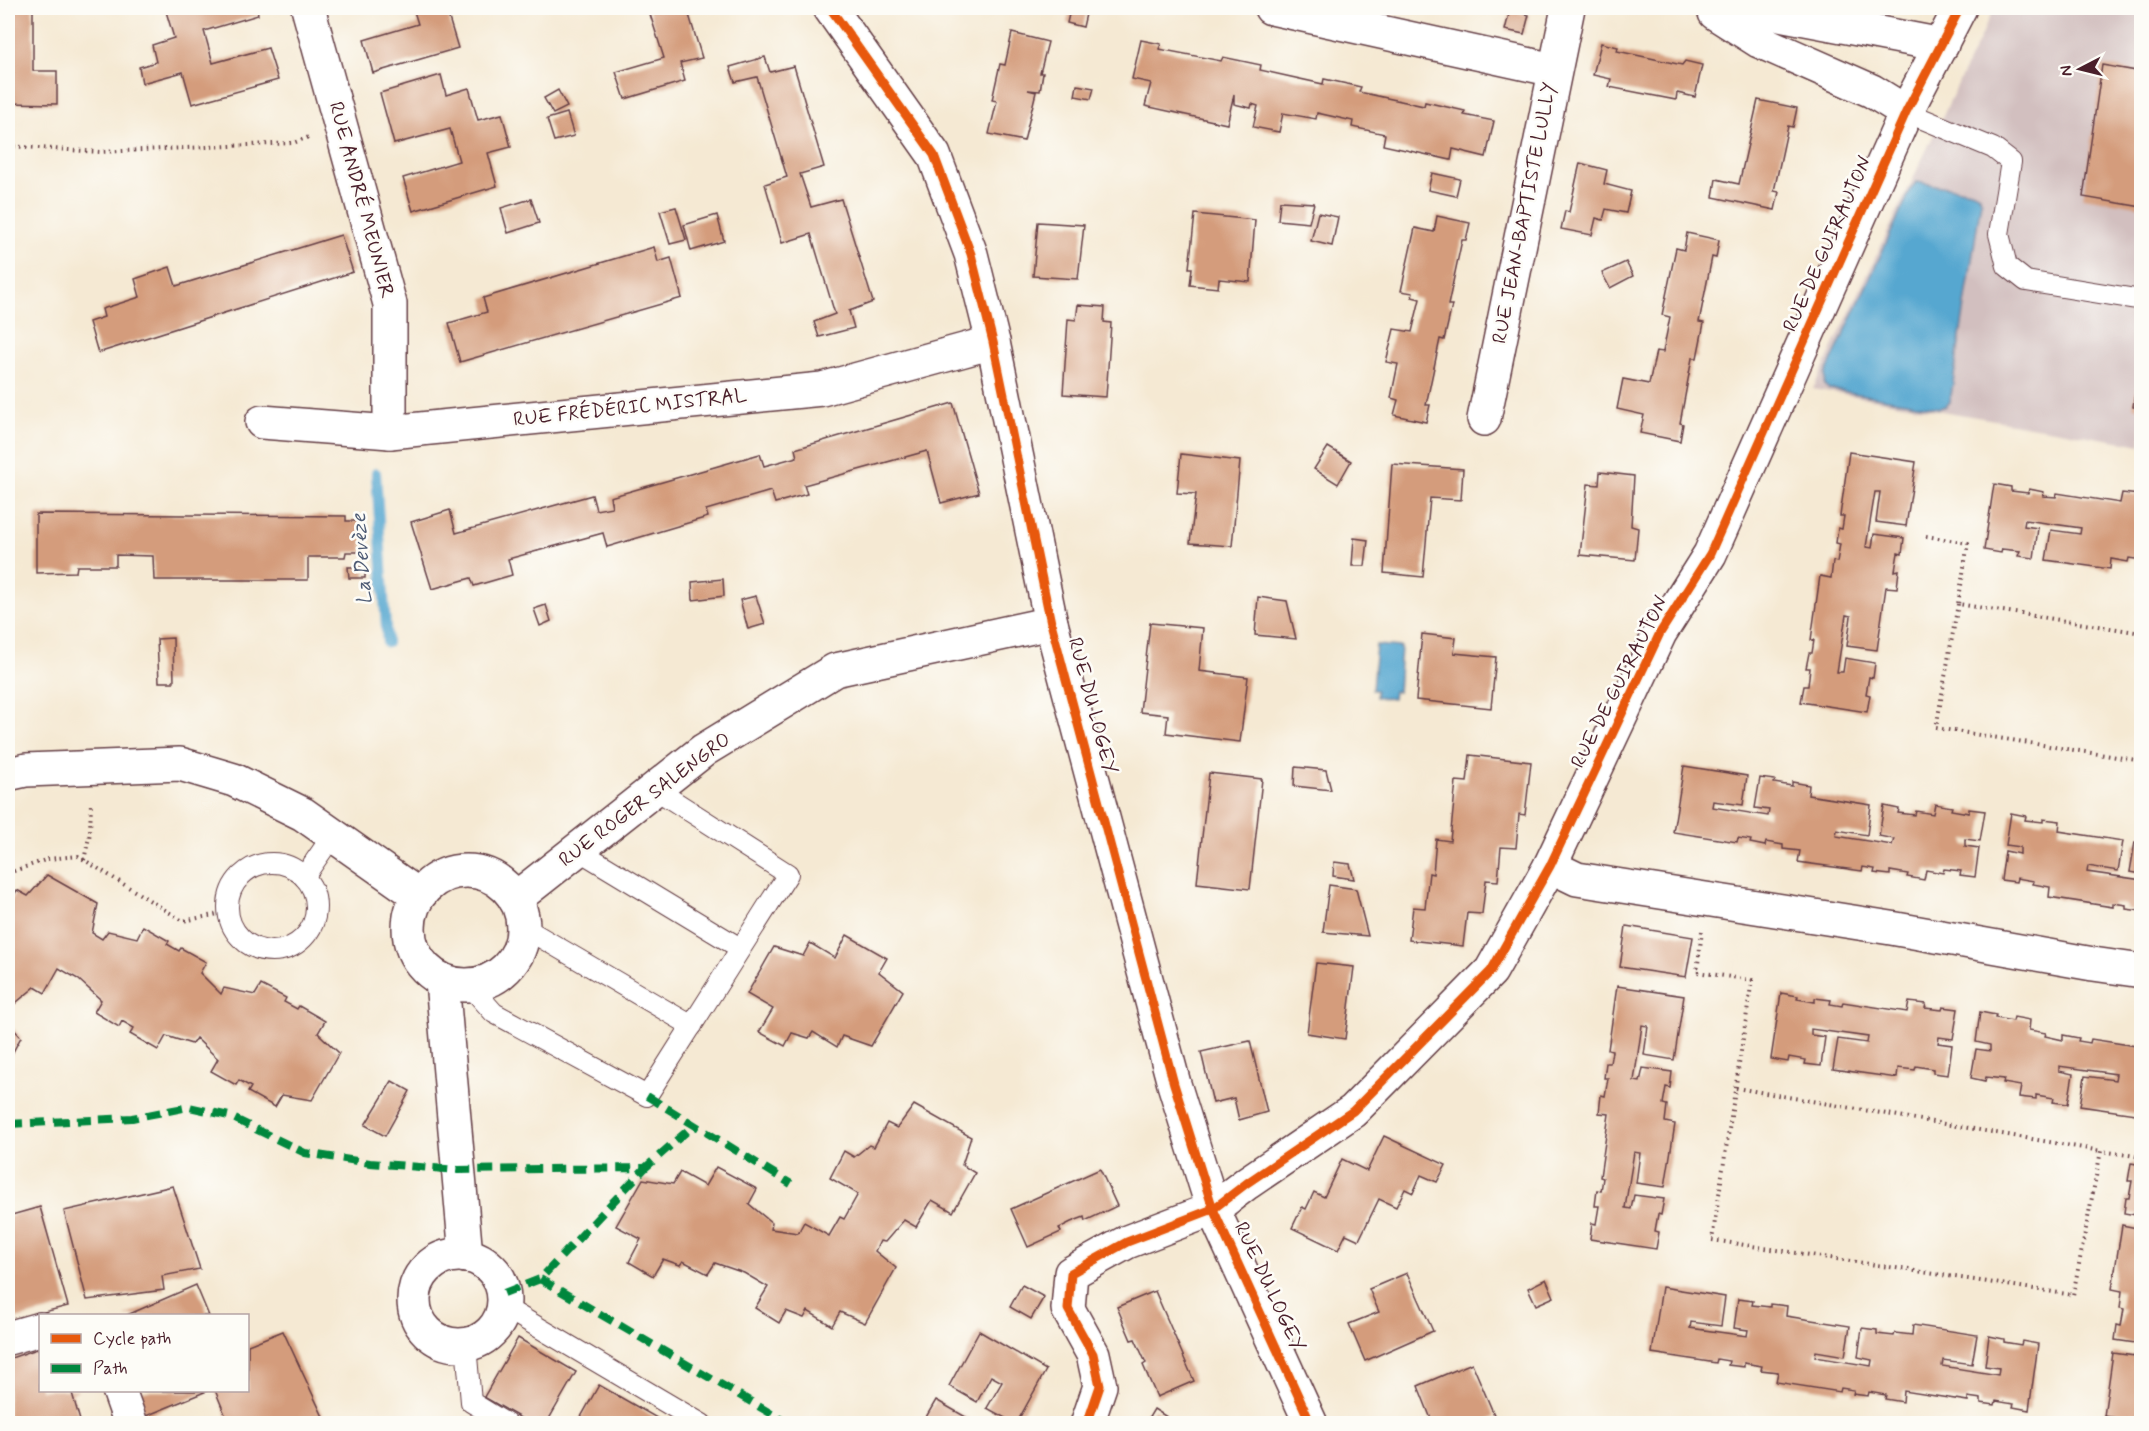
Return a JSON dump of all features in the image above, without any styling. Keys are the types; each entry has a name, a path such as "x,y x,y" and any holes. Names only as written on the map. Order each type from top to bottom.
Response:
{"street":[{"name":"RUE ANDRÉ MEUNIER","path":"308,8 390,304 390,432"},
{"name":"RUE DU LOGEY","path":"830,8 934,155 971,254 993,342 1051,623 1174,1084 1213,1209 1311,1424"},
{"path":"1271,8 1554,70"},
{"name":"RUE JEAN-BAPTISTE LULLY","path":"1484,419 1568,8"},
{"name":"RUE DE GUIRAUTON","path":"1087,1424 1100,1386 1093,1354 1068,1309 1071,1273 1127,1242 1213,1209 1353,1110 1491,971 1550,866 1659,633 1710,554 1906,112 1960,8"},
{"path":"1706,10 1774,13 1942,45"},
{"path":"1706,10 1759,41 1872,91 1906,112"},
{"name":"RUE FRÉDÉRIC MISTRAL","path":"262,422 390,432 822,389 993,342"},
{"name":"RUE ROGER SALENGRO","path":"519,913 578,850 704,750 835,670 1051,623"},
{"path":"8,774 26,770 180,764 234,780 303,814 418,895"},
{"path":"1550,866 1577,879 1891,928 2142,971"},
{"path":"468,870 487,874 503,884 519,913 521,944 513,960 502,973 487,982 456,983 425,969 414,953 408,934 410,914 418,895 431,881 448,873 468,870"},
{"path":"456,983 466,1256"},
{"path":"450,1256 466,1256 479,1260 491,1269 504,1293 504,1307 500,1320 480,1341 466,1345 451,1345 436,1339 424,1329 417,1316 414,1301 417,1285 424,1272 436,1262 450,1256"},
{"path":"8,1338 39,1329"},
{"path":"119,1392 131,1424"}],"lane":[{"path":"1906,112 1993,148 2011,162 1999,234 2007,266 2026,281 2142,300"},
{"path":"456,983 494,1013 647,1096 788,874 655,789"},
{"path":"304,877 333,836"},
{"path":"578,850 740,948"},
{"path":"271,863 286,865 304,877 315,895 316,910 313,924 306,936 295,945 281,950 267,950 253,946 242,938 233,926 229,912 229,898 234,884 244,873 256,866 271,863"},
{"path":"519,913 692,1026"},
{"path":"504,1307 702,1424"},
{"path":"466,1345 471,1402 507,1424"}],"path":[{"path":"8,146 100,152 293,143 341,126"},
{"path":"1926,536 1968,543 1936,728 2142,761"},
{"path":"1958,604 2142,633"},
{"path":"84,860 90,833 88,768"},
{"path":"8,873 48,859 78,856 183,921 229,912"},
{"path":"1705,898 1697,972 1752,980 1712,1240 2073,1295 2101,1151"},
{"path":"1736,1088 2142,1157"}],"shaded area":[{"path":"1994,8 2141,8 2141,445 1813,389"}],"water":[{"path":"1917,182 1971,191 1978,194 1981,201 1950,402 1939,408 1829,389 1824,385 1825,375 1912,187"},
{"path":"1376,645 1401,647 1398,692 1394,691 1393,699 1376,697 1376,690 1372,690"}],"building":[{"path":"8,8 33,8 33,71 57,71 57,104 8,103"},
{"path":"165,8 257,8 258,15 204,31 213,63 268,48 278,80 192,104 183,72 142,83 139,67 156,62 152,45 174,38"},
{"path":"413,8 469,8 448,15 458,48 373,73 364,40 418,24"},
{"path":"648,8 687,8 702,58 680,63 685,81 625,99 616,72 664,58"},
{"path":"1070,10 1086,14 1083,27 1067,23"},
{"path":"1510,10 1529,15 1524,34 1505,30"},
{"path":"1012,33 1048,42 1040,73 1043,73 1040,91 1028,90 1036,92 1024,141 989,134 997,101 992,100 1000,64 1005,65"},
{"path":"1141,40 1161,44 1159,49 1221,61 1223,57 1261,65 1260,70 1291,77 1323,84 1324,79 1361,87 1359,92 1424,106 1425,102 1465,111 1464,115 1494,121 1486,157 1453,149 1451,160 1383,145 1385,134 1352,127 1353,121 1317,113 1316,119 1283,113 1279,132 1253,127 1258,106 1252,104 1251,108 1234,104 1234,94 1227,124 1145,106 1151,83 1132,79"},
{"path":"1601,43 1618,47 1617,51 1682,65 1685,61 1702,65 1695,97 1677,93 1676,100 1609,87 1611,79 1593,75"},
{"path":"765,57 770,72 794,66 824,167 800,174 811,207 841,199 873,302 849,311 854,328 819,337 814,322 835,314 811,234 782,243 765,184 787,177 757,77 735,82 730,67"},
{"path":"2102,65 2142,72 2142,207 2083,197"},
{"path":"441,75 446,95 469,88 478,120 502,114 511,147 488,153 497,186 413,211 403,178 459,161 450,129 394,144 380,93"},
{"path":"1077,85 1094,88 1091,99 1075,96"},
{"path":"558,90 567,107 553,114 544,98"},
{"path":"1758,100 1797,108 1793,127 1788,126 1774,191 1779,192 1775,210 1713,197 1716,179 1739,184"},
{"path":"567,113 574,136 554,141 547,119"},
{"path":"1580,163 1607,170 1604,184 1631,191 1626,213 1606,209 1603,220 1596,218 1592,235 1561,229 1565,211 1569,212"},
{"path":"1432,173 1460,179 1456,196 1428,190"},
{"path":"531,199 539,223 508,233 501,208"},
{"path":"1280,201 1314,203 1309,223 1278,220"},
{"path":"676,207 686,240 670,244 660,211"},
{"path":"1318,213 1338,217 1332,246 1311,241"},
{"path":"1195,214 1255,220 1250,282 1219,279 1218,288 1190,285 1192,268 1189,268"},
{"path":"717,215 724,241 691,251 684,225"},
{"path":"1437,216 1470,223 1466,240 1462,240 1448,305 1452,305 1444,340 1440,339 1426,405 1430,405 1426,422 1394,415 1398,400 1391,398 1398,364 1386,362 1394,329 1412,332 1420,299 1412,297 1413,293 1401,291 1415,228 1434,232"},
{"path":"1038,222 1084,225 1078,279 1033,276"},
{"path":"1687,233 1719,240 1716,258 1712,257 1699,322 1704,323 1697,358 1692,358 1680,423 1683,424 1680,441 1640,433 1644,415 1617,409 1623,379 1649,384 1656,351 1663,352 1670,317 1662,315 1676,248 1684,250"},
{"path":"341,235 353,272 98,353 89,322 104,317 102,309 140,297 135,279 170,267 176,286"},
{"path":"654,247 658,262 671,258 682,298 460,362 449,323 487,312 483,298"},
{"path":"1626,262 1633,276 1610,288 1602,273"},
{"path":"1078,305 1105,307 1104,322 1111,323 1106,397 1063,394 1068,319 1076,320"},
{"path":"2140,360 2142,361 2142,409 2133,407"},
{"path":"953,403 979,493 941,503 927,451 804,485 807,494 775,503 771,491 706,510 708,517 607,547 603,533 508,559 512,575 474,586 471,578 432,589 411,522 450,510 456,533 592,495 596,510 612,507 610,497 760,454 764,466 797,457 795,449"},
{"path":"1328,447 1351,461 1338,484 1314,469"},
{"path":"1849,452 1916,462 1906,526 1876,522 1880,492 1875,492 1866,547 1872,548 1874,534 1904,538 1902,554 1898,553 1895,571 1899,570 1897,588 1886,587 1877,650 1847,646 1851,616 1846,615 1837,672 1843,672 1845,658 1875,663 1873,678 1869,677 1866,694 1870,695 1867,712 1801,702 1804,686 1808,686 1810,668 1806,668 1814,640 1811,640 1820,576 1831,578 1833,561 1837,562 1840,544 1836,543 1838,528 1842,529 1844,516 1840,516"},
{"path":"1181,454 1240,461 1232,546 1190,543 1196,494 1177,493"},
{"path":"1392,464 1463,469 1461,500 1430,498 1423,577 1384,573"},
{"path":"1600,472 1634,476 1631,526 1638,528 1635,560 1580,555 1588,484 1599,485"},
{"path":"1994,484 2011,487 2011,491 2028,493 2029,489 2044,492 2043,496 2056,497 2057,493 2120,503 2122,493 2139,495 2138,499 2142,500 2142,560 2129,558 2128,562 2111,559 2110,569 2046,560 2051,530 2080,534 2081,528 2025,520 2024,526 2038,528 2034,558 2018,556 2020,551 2002,549 2001,553 1984,550"},
{"path":"36,514 346,516 346,521 363,521 362,552 346,552 345,557 308,557 308,580 154,580 153,556 116,555 116,566 77,566 76,572 36,573"},
{"path":"1354,538 1368,540 1365,566 1352,566"},
{"path":"348,567 365,567 365,578 349,578"},
{"path":"723,579 724,596 693,600 692,582"},
{"path":"756,596 765,624 748,629 740,600"},
{"path":"1258,597 1287,601 1296,639 1255,635"},
{"path":"546,605 551,621 540,626 534,609"},
{"path":"1150,623 1203,628 1199,671 1248,677 1240,742 1166,733 1168,715 1140,712"},
{"path":"1422,634 1456,638 1454,653 1496,657 1491,708 1416,700"},
{"path":"173,638 174,682 159,682 157,639"},
{"path":"1470,755 1531,762 1525,815 1519,814 1516,848 1501,847 1498,881 1486,880 1482,914 1467,913 1463,946 1409,940 1413,907 1425,908 1429,873 1433,874 1436,839 1450,841 1456,781 1467,782"},
{"path":"1684,766 1747,776 1743,805 1713,801 1712,807 1768,816 1769,810 1755,808 1760,778 1792,786 1792,782 1809,785 1808,795 1871,805 1867,835 1837,830 1836,836 1892,845 1894,839 1879,836 1884,806 1899,809 1898,813 1915,815 1916,811 1933,814 1935,804 1969,813 1969,809 1985,811 1980,841 1965,839 1965,846 1979,848 1975,877 1960,875 1961,871 1944,869 1943,873 1926,870 1924,880 1890,871 1890,875 1874,873 1875,869 1863,867 1862,871 1798,862 1800,851 1783,849 1783,845 1766,842 1765,846 1738,838 1737,842 1673,832"},
{"path":"1295,767 1326,770 1331,790 1294,786"},
{"path":"1209,773 1262,779 1250,889 1197,883"},
{"path":"2011,813 2026,816 2025,820 2060,821 2059,831 2123,841 2118,871 2088,866 2087,872 2142,880 2141,911 2126,909 2126,905 2113,903 2113,907 2049,897 2050,887 2033,884 2034,881 2017,878 2016,882 2001,880 2005,851 2020,854 2020,847 2006,845"},
{"path":"2135,842 2142,844 2142,874 2130,872"},
{"path":"1334,862 1350,864 1354,879 1333,876"},
{"path":"47,875 98,904 92,933 102,939 108,931 137,938 143,926 169,941 167,944 179,951 181,948 206,962 200,973 221,994 224,988 255,995 261,985 286,998 284,1002 297,1009 299,1006 325,1021 318,1033 339,1053 312,1100 282,1095 275,1107 248,1092 251,1087 239,1080 236,1085 211,1071 218,1059 196,1038 192,1044 166,1036 158,1050 130,1034 134,1028 122,1021 119,1027 94,1012 101,1000 78,979 59,968 45,993 35,987 12,1006 8,1003 8,906 17,890 28,896"},
{"path":"1329,885 1356,889 1368,936 1323,932"},
{"path":"1626,926 1693,937 1686,977 1620,967"},
{"path":"847,935 887,958 879,972 903,991 871,1046 842,1036 837,1047 813,1032 809,1038 792,1033 785,1046 759,1032 773,1009 747,994 774,947 803,956 810,943 835,958"},
{"path":"1316,963 1354,967 1345,1039 1307,1033"},
{"path":"1617,986 1684,996 1674,1060 1644,1055 1648,1026 1642,1025 1634,1081 1640,1082 1643,1068 1672,1072 1670,1088 1666,1087 1663,1104 1667,1105 1665,1122 1675,1124 1665,1187 1636,1183 1640,1153 1634,1152 1625,1208 1631,1209 1634,1195 1664,1199 1655,1231 1659,1232 1656,1249 1590,1239 1592,1223 1596,1224 1599,1206 1595,1206 1597,1190 1601,1191 1603,1178 1600,1177 1609,1114 1599,1113 1601,1095 1605,1096 1608,1078 1604,1078 1606,1063 1610,1063 1612,1051 1608,1050"},
{"path":"1781,993 1815,1002 1815,998 1831,1000 1830,1004 1842,1006 1843,1002 1907,1012 1909,1002 1926,1004 1925,1008 1958,1009 1953,1039 1939,1037 1938,1043 1952,1045 1948,1075 1933,1073 1933,1069 1916,1066 1915,1070 1898,1068 1897,1078 1833,1069 1838,1039 1867,1043 1868,1037 1811,1029 1811,1035 1825,1037 1821,1066 1805,1064 1806,1060 1789,1057 1788,1062 1771,1059"},
{"path":"1980,1012 1996,1015 1995,1018 2013,1021 2014,1017 2030,1020 2029,1030 2046,1033 2045,1036 2063,1040 2063,1035 2090,1043 2091,1039 2142,1047 2142,1115 2080,1106 2085,1076 2115,1080 2116,1074 2059,1066 2059,1071 2073,1074 2068,1104 2053,1102 2054,1098 2036,1095 2036,1099 2019,1097 2021,1086 2003,1083 2004,1079 1986,1077 1985,1081 1971,1078 1976,1049 1990,1051 1990,1045 1976,1042"},
{"path":"8,1023 21,1037 8,1061"},
{"path":"1250,1041 1267,1112 1239,1120 1234,1098 1213,1103 1201,1052"},
{"path":"392,1081 410,1091 385,1136 365,1125"},
{"path":"914,1105 971,1137 962,1165 975,1173 953,1212 932,1200 916,1227 904,1220 885,1242 880,1241 875,1251 896,1268 865,1323 840,1312 832,1326 808,1311 804,1318 786,1311 779,1323 755,1308 768,1287 744,1273 715,1263 708,1274 683,1261 680,1265 663,1259 653,1276 629,1262 641,1239 616,1226 643,1179 673,1184 680,1172 705,1186 716,1167 757,1189 749,1204 772,1223 771,1229 798,1233 804,1222 829,1236 840,1217 844,1219 858,1194 830,1178 844,1151 854,1157 869,1145 874,1147 887,1123 897,1128"},
{"path":"1384,1136 1446,1165 1437,1182 1421,1175 1413,1193 1405,1189 1396,1207 1379,1199 1359,1240 1346,1234 1338,1250 1292,1228 1302,1207 1306,1209 1314,1192 1324,1197 1342,1159 1367,1171"},
{"path":"2131,1163 2142,1165 2142,1216 2124,1213 2132,1181 2128,1181"},
{"path":"1100,1169 1117,1206 1085,1221 1084,1217 1071,1222 1059,1228 1061,1232 1028,1247 1011,1209"},
{"path":"173,1186 200,1269 162,1276 164,1290 87,1300 64,1211"},
{"path":"40,1207 68,1306 8,1321 8,1216"},
{"path":"2122,1225 2142,1229 2142,1344 2115,1340 2117,1325 2121,1326 2124,1309 2120,1308 2122,1291 2112,1289"},
{"path":"1407,1273 1433,1331 1365,1361 1349,1324 1379,1312 1369,1289"},
{"path":"1546,1279 1554,1297 1536,1305 1528,1288"},
{"path":"196,1285 208,1314 130,1314"},
{"path":"1022,1285 1044,1297 1031,1319 1010,1307"},
{"path":"1662,1287 1725,1297 1721,1326 1691,1322 1690,1328 1747,1336 1748,1330 1734,1328 1738,1299 1753,1301 1752,1305 1787,1306 1786,1316 1850,1326 1845,1356 1816,1351 1815,1357 1871,1366 1872,1360 1858,1357 1862,1328 1877,1330 1877,1334 1912,1335 1913,1325 1977,1335 1972,1364 1943,1360 1942,1366 1998,1375 1999,1368 1985,1366 1989,1336 2021,1345 2022,1341 2038,1344 2029,1410 2013,1407 2014,1404 1996,1401 1995,1405 1981,1403 1981,1399 1968,1397 1968,1401 1904,1391 1903,1402 1885,1399 1886,1395 1869,1392 1868,1396 1853,1394 1854,1390 1841,1388 1840,1392 1776,1382 1778,1372 1761,1370 1762,1366 1744,1363 1744,1367 1728,1365 1729,1361 1717,1359 1716,1363 1652,1353"},
{"path":"1155,1291 1194,1381 1157,1397 1143,1365 1146,1363 1135,1339 1131,1340 1117,1307"},
{"path":"283,1331 325,1421 319,1424 229,1424 216,1392 249,1392 249,1345"},
{"path":"979,1331 1046,1370 1016,1424 987,1408 1002,1382 991,1376 977,1402 949,1386"},
{"path":"518,1338 576,1372 546,1424 531,1424 484,1397"},
{"path":"39,1348 39,1392 74,1392 72,1393 81,1424 8,1424 8,1359"},
{"path":"2113,1353 2142,1357 2138,1387 2142,1387 2142,1422 2104,1416"},
{"path":"1472,1363 1495,1417 1480,1424 1433,1424 1418,1386"},
{"path":"599,1385 657,1418 655,1424 577,1424"},
{"path":"135,1392 205,1392 146,1416"},
{"path":"936,1400 978,1424 922,1424"},
{"path":"1154,1409 1178,1424 1145,1424"}],"waterway":[{"name":"La Devèze","path":"376,473 387,643"}],"marked path":[{"path":"647,1096 791,1184"},
{"path":"8,1124 132,1118 189,1107 229,1116 305,1153 370,1163 458,1170 645,1168 694,1125"},
{"path":"504,1293 540,1279 645,1168"},
{"path":"540,1279 789,1424"}],"cycle path":[{"path":"830,8 934,155 971,254 993,342 1051,623 1174,1084 1213,1209 1311,1424"},
{"path":"1087,1424 1100,1386 1093,1354 1068,1309 1071,1273 1127,1242 1213,1209 1247,1183 1353,1111 1491,971 1550,866 1660,633 1710,554 1906,112 1960,8"}]}
